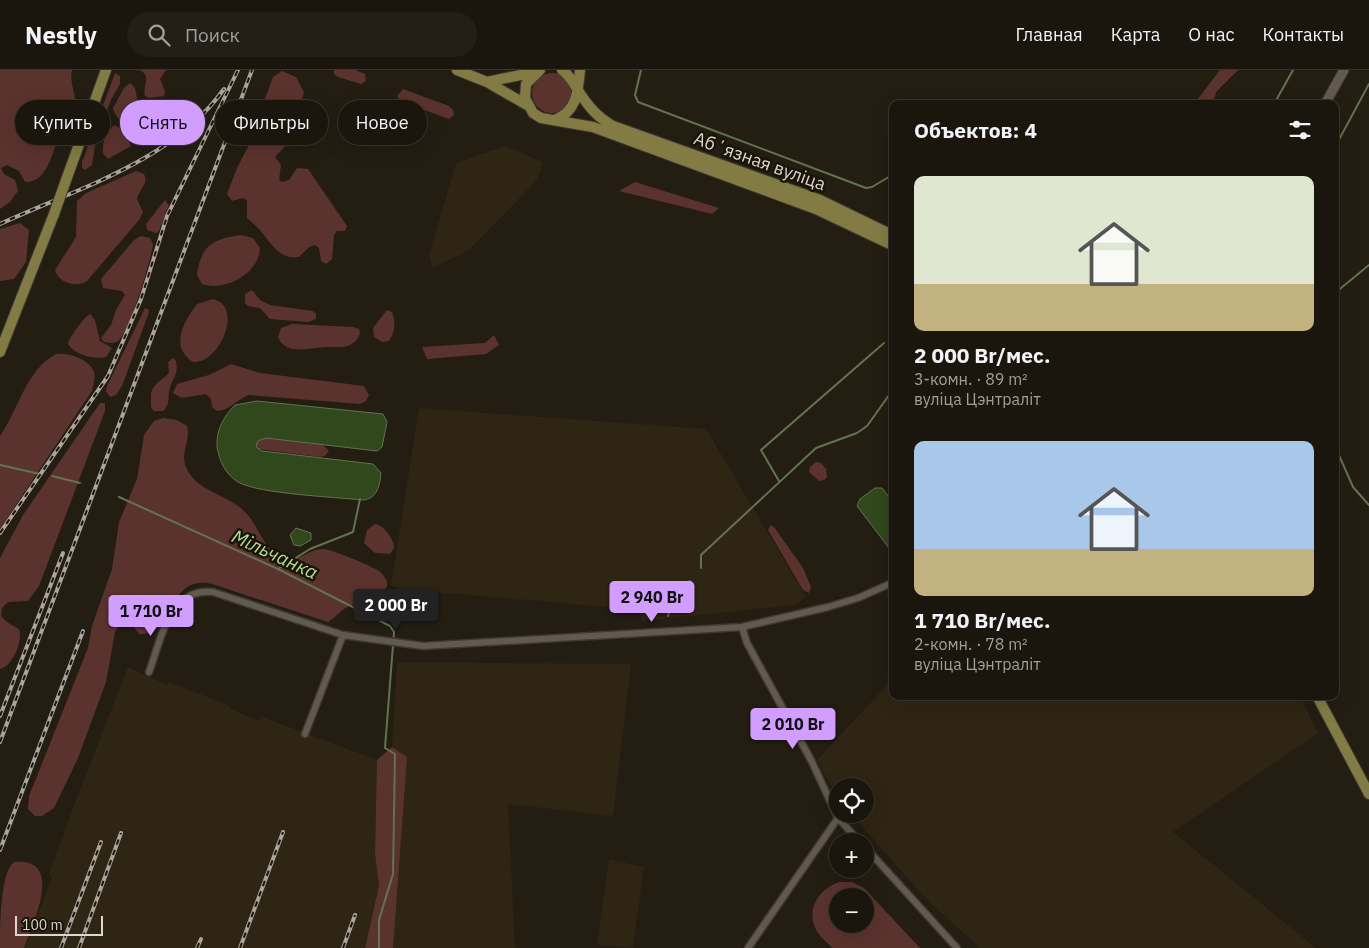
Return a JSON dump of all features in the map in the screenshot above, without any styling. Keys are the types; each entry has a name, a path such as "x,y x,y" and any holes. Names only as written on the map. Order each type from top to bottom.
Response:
{"main road":[{"path":"0,352 54,214 106,70"},
{"path":"457,70 487,82 527,105 533,113 541,118 613,131"},
{"path":"562,70 574,81 598,117 613,131"},
{"path":"555,120 565,116 573,109 577,99 580,70"},
{"path":"487,82 538,71"},
{"path":"527,105 526,84 538,71"},
{"name":"Абʼязная вуліца","path":"613,131 820,200 889,234"},
{"name":"Абʼязная вуліца","path":"613,131 816,209 889,244"},
{"path":"1319,700 1369,794"}],"street":[{"path":"1327,100 1344,70"},
{"path":"149,672 173,609 182,599 201,590 213,592 343,635 423,646 742,627 828,607 858,598 889,584"},
{"path":"742,627 747,643 811,760 829,799"},
{"path":"305,734 343,635"},
{"path":"748,948 835,823"},
{"path":"843,823 852,833"},
{"path":"874,857 957,948"}],"shaded area":[{"path":"0,70 72,70 71,80 75,100 15,100 15,145 56,145 44,172 33,181 25,182 19,171 7,165 1,168 4,174 15,180 18,191 10,202 0,209"},
{"path":"139,70 166,70 160,79 165,91 164,96 149,98 145,96 146,78 143,72"},
{"path":"334,70 355,70 365,74 366,81 361,84 338,77 334,74"},
{"path":"1220,70 1238,70 1216,92 1214,100 1197,100"},
{"path":"282,71 296,77 304,92 301,100 265,100 273,77"},
{"path":"115,73 120,76 120,84 110,103 110,100 105,100"},
{"path":"556,73 563,76 569,82 572,93 571,101 563,110 556,113 548,113 541,110 533,101 532,89 535,82 544,74"},
{"path":"130,83 135,88 137,100 120,100 120,120 113,108 124,88"},
{"path":"403,89 449,106 453,110 454,115 449,119 427,111 427,100 399,100 397,96"},
{"path":"114,125 120,128 120,145 131,146 108,159 103,153 103,145 110,145 111,128"},
{"path":"88,145 95,145 92,165 85,170 82,168 82,162"},
{"path":"249,145 286,145 275,157 281,165 279,180 282,182 289,180 297,168 308,169 347,226 345,231 337,231 334,235 332,259 326,264 321,261 319,248 315,245 309,247 299,257 285,256 274,248 261,231 247,218 247,200 243,198 232,201 227,194"},
{"path":"505,146 543,162 538,179 474,245 462,254 433,268 429,255 456,163"},
{"path":"136,171 144,174 145,178 145,184 137,199 143,212 139,220 87,281 73,284 64,281 55,270 76,237 77,201 86,193"},
{"path":"635,182 719,208 712,214 619,191"},
{"path":"165,200 169,205 159,231 156,233 147,230 146,224"},
{"path":"20,223 29,230 26,262 14,279 0,281 0,229"},
{"path":"241,235 253,238 260,248 254,266 239,279 230,283 211,286 202,284 197,275 205,250 210,245 223,239"},
{"path":"141,236 150,238 153,244 134,310 124,334 119,340 114,343 104,342 101,338 111,325 116,310 125,295 122,291 103,288 101,279 134,240"},
{"path":"252,290 260,300 270,305 313,311 316,314 316,319 308,322 270,319 260,308 248,306 245,303 245,294"},
{"path":"213,299 222,304 227,312 225,334 212,354 203,360 193,362 182,349 180,342 181,334 197,304"},
{"path":"145,308 149,310 148,315 122,386 116,395 110,397 106,391 107,386"},
{"path":"387,310 392,312 394,319 393,334 389,341 382,342 374,337 373,328"},
{"path":"90,314 95,320 100,341 112,348 106,357 85,356 75,351 68,344 77,328"},
{"path":"292,324 353,327 359,329 360,333 355,342 347,346 293,349 282,343 278,337 281,328"},
{"path":"494,335 499,345 486,354 427,359 422,347 485,343"},
{"path":"56,354 78,357 92,367 95,379 92,391 0,529 0,436 30,380 45,361"},
{"path":"173,358 176,361 177,369 169,391 167,406 163,411 154,411 151,406 152,390 169,373 168,362"},
{"path":"231,364 260,373 364,386 369,395 366,401 360,404 249,395 225,409 217,411 212,407 211,399 206,394 182,398 173,393 177,384 209,375"},
{"path":"257,401 383,414 387,422 382,447 377,451 266,438 258,441 256,447 262,451 373,464 381,473 379,487 375,494 363,500 298,494 248,486 233,479 226,471 219,456 217,440 219,429 227,414 235,405"},
{"path":"100,403 105,403 105,411 39,586 28,601 8,602 2,608 1,616 19,629 20,640 13,658 5,667 0,669 0,558 23,515"},
{"path":"419,408 706,429 806,597 795,605 642,621 641,610 402,589 391,586"},
{"path":"163,418 177,420 187,426 188,436 184,462 191,475 197,482 245,512 266,544 277,555 283,558 294,559 313,551 327,549 379,571 386,579 387,586 378,596 347,607 328,622 212,584 197,583 187,588 178,596 159,626 150,632 139,634 131,623 122,623 115,632 106,682 78,758 54,808 42,816 35,816 28,809 29,796 88,648 92,626 112,569 119,522 137,479 144,435 154,421"},
{"path":"266,438 323,445 329,451 325,456 320,457 258,449 256,443"},
{"path":"816,462 821,463 826,469 827,477 824,480 819,481 809,472 810,467"},
{"path":"875,488 882,488 889,497 889,548 857,506 860,499"},
{"path":"375,524 385,530 394,544 390,554 375,553 364,543 367,530"},
{"path":"770,525 774,527 803,568 811,587 809,593 803,590 768,530"},
{"path":"296,528 311,533 311,540 300,546 294,545 290,535"},
{"path":"397,662 631,664 613,816 508,804 515,948 393,948 392,747"},
{"path":"128,667 167,685 169,682 230,706 230,709 260,721 262,717 377,760 375,853 379,886 365,948 25,948 52,878 49,874 74,805"},
{"path":"889,683 889,700 1302,700 1318,733 1173,832 1316,948 980,948 929,902 874,840 874,833 868,833 859,823 874,823 874,778 829,778 829,782 817,760"},
{"path":"392,747 407,757 393,948 365,948 379,886 375,853 377,760"},
{"path":"609,859 644,867 633,948 597,945"},
{"path":"14,862 30,863 39,870 42,881 41,894 38,910 24,948 0,948 3,888 9,868"},
{"path":"839,882 852,882 864,888 829,888 829,933 874,933 874,899 920,948 832,948 818,933 812,917 815,902 825,890"}],"waterway":[{"path":"641,70 635,95 638,102 866,188 872,187 889,177"},
{"path":"1276,100 1293,70"},
{"path":"1339,140 1369,84"},
{"path":"1339,290 1369,265"},
{"path":"779,481 761,450 884,343"},
{"path":"701,568 701,555 816,448 857,433 867,426 889,395"},
{"path":"1339,455 1353,487 1369,505"},
{"name":"Мільчанка","path":"0,465 40,474"},
{"name":"Мільчанка","path":"52,476 80,483"},
{"name":"Мільчанка","path":"119,497 278,569 390,626 394,632 385,748 395,754 393,874 379,920 379,948"},
{"path":"278,569 310,549 353,532 360,499"},
{"path":"668,616 677,587 690,581"}],"railway":[{"path":"0,533 108,376 141,299 167,216 238,70"},
{"path":"0,742 252,70"},
{"path":"0,224 91,185 151,154 178,136 203,114 224,89"},
{"path":"0,716 63,553"},
{"path":"0,850 83,631"},
{"path":"240,948 283,832"},
{"path":"79,948 121,833"},
{"path":"61,948 101,842"},
{"path":"343,948 355,915"},
{"path":"197,948 201,939"}]}
